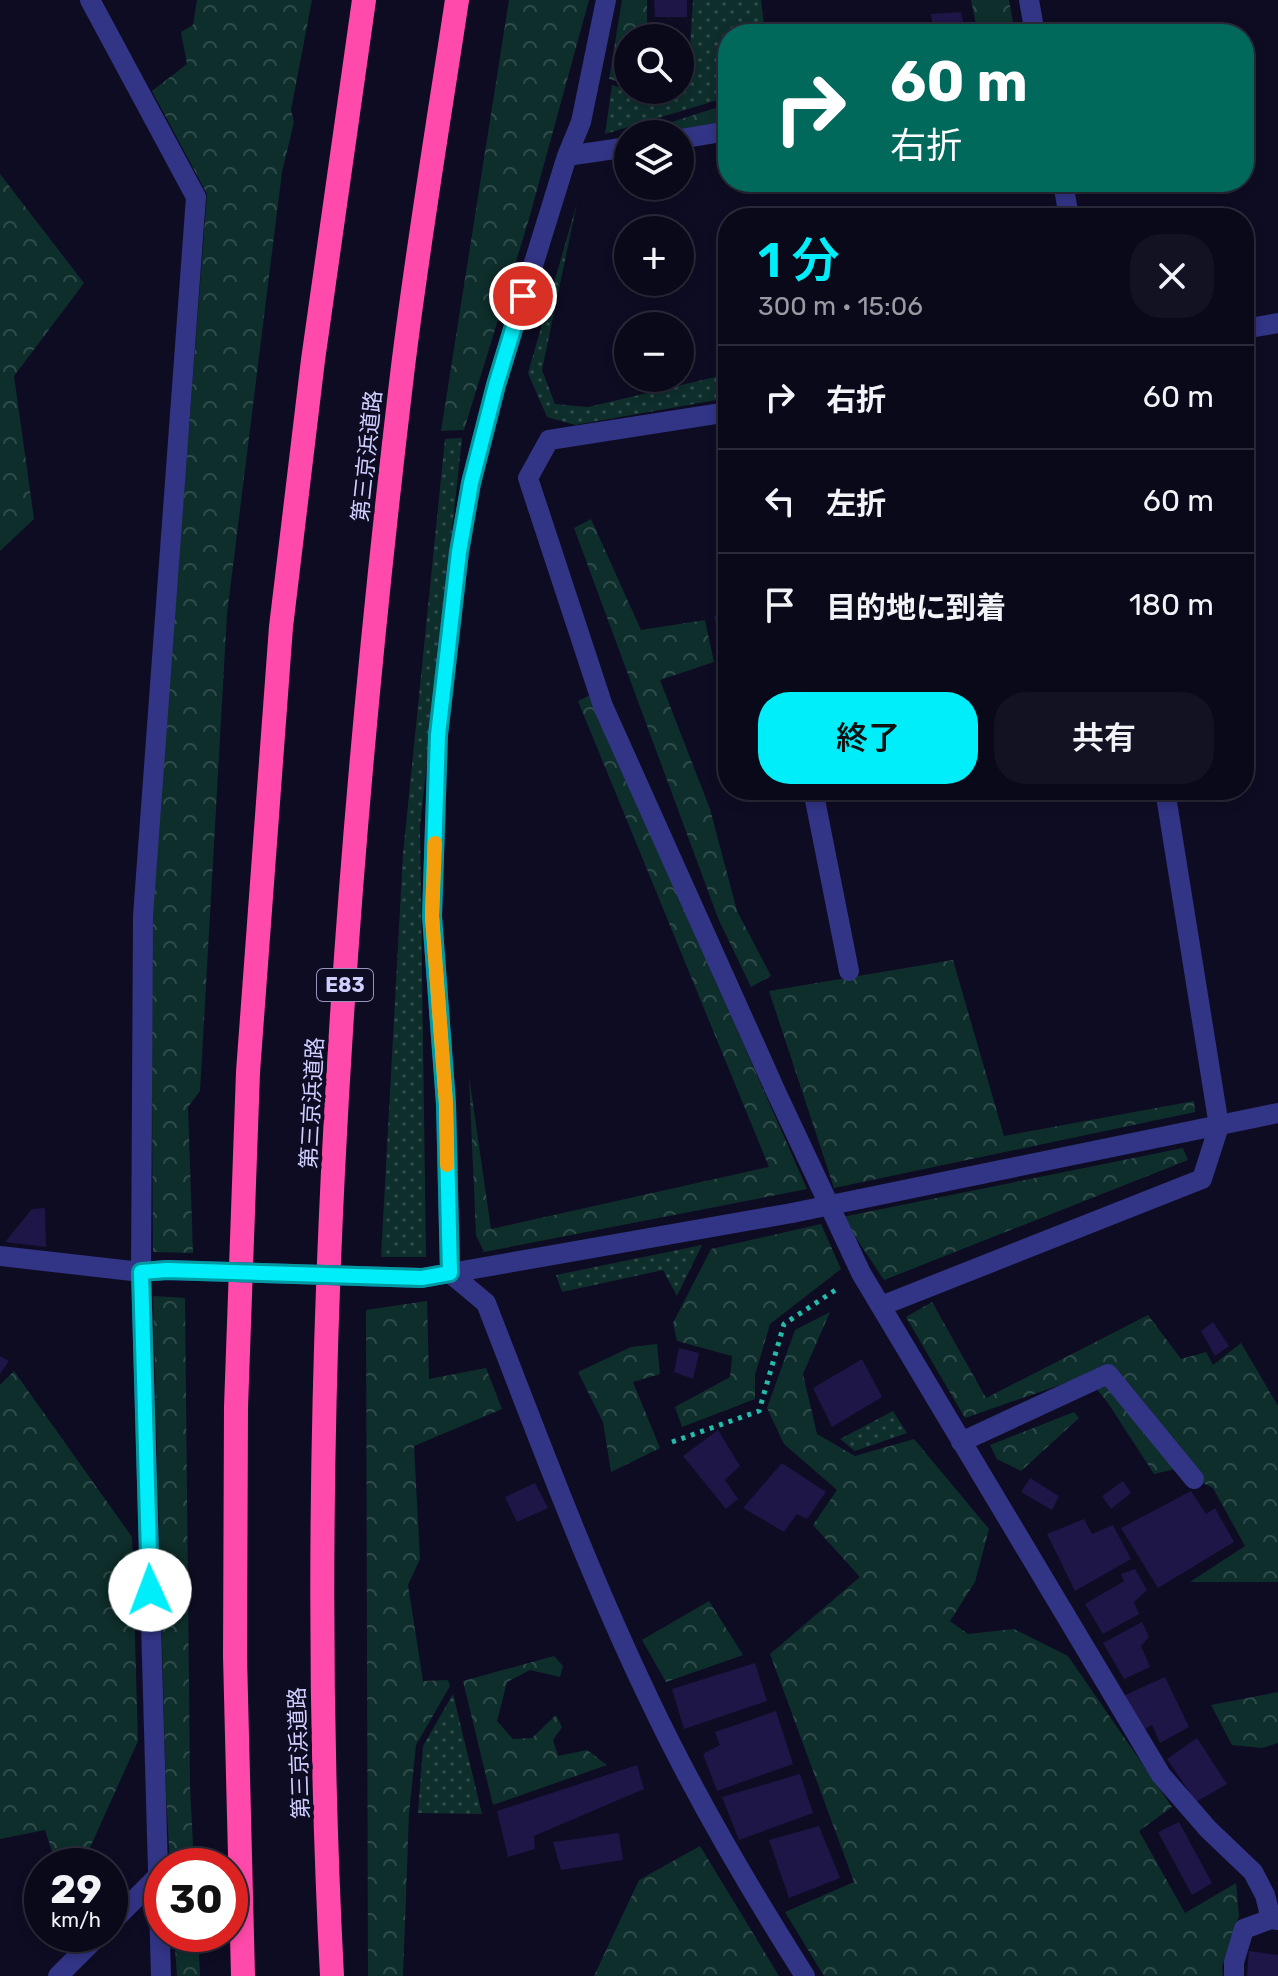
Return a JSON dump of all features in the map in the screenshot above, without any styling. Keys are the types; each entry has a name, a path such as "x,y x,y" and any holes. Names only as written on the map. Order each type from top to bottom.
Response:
{"highway":[{"path":"243,1976 235,1656 235,1422 248,1072 281,627 315,345 364,0"},
{"name":"第三京浜道路","path":"332,1976 322,1602 324,1404 339,1071 373,629 403,368 457,0"}],"street":[{"path":"90,0 196,197 143,916 141,1272 157,1848"},
{"path":"606,0 581,122 567,156 496,385 471,483 459,552 438,735 432,916 446,1104 450,1273 486,1303 591,1570 651,1703 715,1824 805,1976"},
{"path":"1029,0 1033,24"},
{"path":"694,137 718,133"},
{"path":"567,156 614,149"},
{"path":"1254,327 1278,323"},
{"path":"718,414 549,440 528,478 603,706 861,1273 1161,1775 1208,1829 1253,1872 1265,1895 1274,1920 1244,1929 1234,1962 1234,1976"},
{"path":"815,800 849,971"},
{"path":"881,1306 1202,1179 1219,1126 1167,800"},
{"path":"0,1256 141,1272 167,1270 422,1278 792,1213 1278,1113"},
{"path":"961,1442 1108,1374 1194,1479"},
{"path":"128,1906 144,1890"},
{"path":"58,1976 82,1952"},
{"path":"160,1952 161,1976"}],"path":[{"path":"672,1442 759,1411 784,1324 861,1273"}],"green space":[{"path":"197,0 312,0 291,110 294,122 282,172 227,614 200,1091 188,1107 193,1253 153,1252 151,919 207,194 152,91 187,64 181,32 193,25"},
{"path":"509,0 589,0 529,219 464,430 441,431"},
{"path":"622,0 647,0 647,24 618,24"},
{"path":"693,0 761,0 764,24 718,24 718,100 652,120 614,120 614,131 605,134 612,85 614,104 694,104"},
{"path":"971,0 1009,0 1013,24 976,24"},
{"path":"614,49 614,80 609,79"},
{"path":"718,107 718,125 694,129 694,120 678,120"},
{"path":"0,174 84,283 14,376 34,519 0,551"},
{"path":"577,203 542,370 555,404 588,407 652,392 694,392 694,382 718,376 718,400 575,425 547,417 528,373"},
{"path":"462,438 420,826 426,1257 381,1257 403,854 445,439"},
{"path":"591,519 641,630 705,620 714,662 660,680 710,809 737,911 771,976 751,987 718,918 574,528"},
{"path":"590,695 807,1189 484,1252 476,1235 469,1076 491,1229 769,1167 578,701"},
{"path":"953,960 1004,1136 1194,1101 1195,1112 834,1188 769,991"},
{"path":"1183,1148 1188,1160 884,1280 842,1217"},
{"path":"821,1224 841,1269 770,1324 755,1375 755,1399 682,1427 675,1407 730,1377 732,1356 677,1341 673,1323 711,1249"},
{"path":"702,1245 677,1296 663,1270 562,1292 556,1275"},
{"path":"153,1296 185,1298 193,1848 169,1848"},
{"path":"427,1301 429,1379 486,1368 502,1409 414,1446 420,1559 408,1585 423,1681 448,1680 450,1686 416,1745 409,1814 403,1976 368,1976 366,1310"},
{"path":"932,1302 986,1398 1148,1315 1181,1359 1206,1352 1213,1365 1241,1343 1278,1406 1278,1582 1190,1582 1245,1546 1213,1488 1175,1469 1154,1474 1108,1403 1086,1376 965,1418 906,1317"},
{"path":"830,1312 803,1374 817,1434 855,1456 914,1439 989,1529 975,1582 950,1621 968,1634 1014,1629 1068,1656 1172,1807 1139,1831 1185,1913 1236,1883 1239,1916 1222,1967 1223,1976 824,1976 785,1912 854,1882 770,1654 860,1577 813,1525 837,1490 784,1444 767,1408 795,1330"},
{"path":"657,1344 660,1374 633,1382 660,1448 611,1472 603,1422 578,1372 631,1347"},
{"path":"14,1371 132,1537 138,1741 90,1848 51,1848 45,1830 0,1839 0,1385"},
{"path":"893,1411 907,1433 855,1451 840,1439"},
{"path":"1074,1412 1079,1418 1021,1471 997,1459 990,1445"},
{"path":"709,1601 743,1655 666,1682 642,1640"},
{"path":"554,1656 563,1666 560,1677 530,1670 507,1682 497,1721 513,1739 532,1738 556,1715 562,1727 553,1740 558,1756 587,1750 607,1765 493,1805 463,1681"},
{"path":"1278,1692 1278,1743 1262,1748 1232,1745 1211,1705"},
{"path":"453,1694 482,1814 418,1813 423,1746"},
{"path":"700,1846 779,1976 594,1976 639,1880"},
{"path":"175,1952 199,1952 200,1976 177,1976"}],"building":[{"path":"654,0 687,0 687,17 655,17"},
{"path":"961,12 964,24 932,24 931,14"},
{"path":"718,615 718,636 714,616"},
{"path":"45,1208 46,1247 5,1242 32,1209"},
{"path":"1213,1322 1229,1346 1215,1356 1201,1331"},
{"path":"679,1348 699,1353 693,1379 674,1372"},
{"path":"0,1356 9,1361 0,1374"},
{"path":"862,1359 882,1397 832,1427 813,1388"},
{"path":"718,1430 740,1466 725,1480 738,1499 726,1509 683,1456"},
{"path":"782,1463 826,1492 807,1519 797,1514 784,1532 743,1508"},
{"path":"1030,1478 1059,1496 1052,1510 1021,1492"},
{"path":"1123,1481 1131,1493 1111,1509 1102,1496"},
{"path":"535,1483 548,1508 517,1522 505,1497"},
{"path":"1191,1491 1206,1514 1215,1508 1234,1542 1158,1588 1121,1528"},
{"path":"1084,1519 1092,1534 1113,1525 1131,1559 1075,1591 1047,1534"},
{"path":"1135,1569 1147,1590 1134,1602 1139,1614 1103,1634 1085,1604 1124,1581 1121,1574"},
{"path":"1142,1622 1149,1637 1141,1646 1150,1667 1124,1679 1103,1643"},
{"path":"755,1663 767,1701 684,1729 672,1689"},
{"path":"1165,1677 1189,1727 1160,1743 1152,1725 1144,1730 1125,1695"},
{"path":"776,1711 793,1764 717,1791 703,1754 720,1745 715,1732"},
{"path":"1197,1738 1227,1784 1196,1802 1167,1759"},
{"path":"637,1765 644,1789 534,1836 535,1849 508,1857 497,1811"},
{"path":"800,1774 813,1813 739,1840 722,1797"},
{"path":"1179,1822 1212,1883 1192,1895 1158,1832"},
{"path":"819,1826 840,1878 789,1898 769,1840"},
{"path":"619,1833 623,1860 561,1870 553,1842"},
{"path":"1249,1951 1278,1955 1278,1976 1247,1976"}],"slow traffic":[{"path":"435,843 432,916 446,1104 447,1165"}],"route":[{"path":"150,1590 141,1272 167,1270 422,1278 450,1273 446,1104 432,916 438,735 459,552 471,483 523,296"}]}
